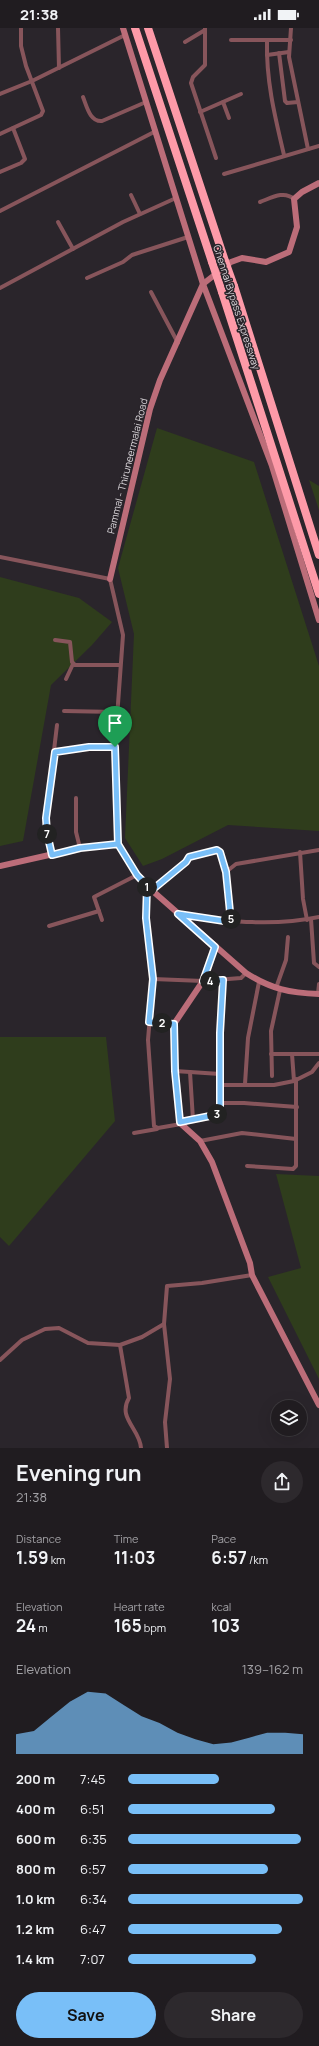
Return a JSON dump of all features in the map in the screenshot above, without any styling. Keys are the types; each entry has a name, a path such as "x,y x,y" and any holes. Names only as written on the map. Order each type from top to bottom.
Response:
{"highway":[{"name":"Chennai Bypass Expressway","path":"135,28 222,292 262,429 319,594"},
{"name":"Chennai Bypass Expressway","path":"148,28 234,286 319,555"}],"street":[{"path":"0,134 41,115 43,111 21,46 21,28"},
{"path":"58,28 59,68"},
{"path":"123,28 203,284 262,429"},
{"path":"291,28 289,52 308,150"},
{"path":"185,42 205,29"},
{"path":"205,29 206,66 191,80 216,158"},
{"path":"0,94 32,81 125,35"},
{"path":"231,40 291,40"},
{"path":"267,41 267,55 273,110 284,155"},
{"path":"267,55 289,52"},
{"path":"279,53 285,101 287,103 298,102"},
{"path":"200,112 241,94"},
{"path":"83,97 93,119 97,122 146,102"},
{"path":"223,102 229,118"},
{"path":"0,172 21,163 25,159 13,128"},
{"path":"0,211 156,131"},
{"path":"224,174 284,155 319,146"},
{"path":"260,202 285,194 290,195 294,199 302,192 319,183"},
{"path":"131,195 140,214"},
{"path":"0,282 1,287 140,214 176,198"},
{"name":"Pammal - Thiruneermalai Road","path":"110,579 150,408 160,380 178,343 203,284 231,262 242,258 266,262 289,252 297,227 294,199"},
{"path":"58,222 72,249"},
{"path":"87,278 123,262 132,255 188,237"},
{"path":"151,292 178,343"},
{"path":"275,467 319,620"},
{"path":"0,557 110,579 123,635 115,747 118,844 137,875 147,886 215,947 259,982 297,994 318,994 319,984"},
{"path":"56,640 70,642 73,664 66,679"},
{"path":"73,664 120,665"},
{"path":"64,711 117,712"},
{"path":"52,855 47,833 46,818 58,725"},
{"path":"55,752 89,747 115,747"},
{"path":"76,798 76,832 80,848"},
{"path":"0,866 80,848 118,844"},
{"path":"152,890 186,862 189,857 217,850 220,852 226,872 231,922"},
{"path":"226,872 236,864 319,850"},
{"path":"300,852 303,899 309,919 314,963 319,967"},
{"path":"102,920 94,897 137,875"},
{"path":"147,886 146,918 153,979 148,1040 154,1126 158,1128"},
{"path":"49,926 99,910"},
{"path":"178,914 231,922 291,923 319,917"},
{"path":"272,1076 271,1031 278,989 286,960 288,937"},
{"path":"215,947 203,981 174,1024 175,1071 181,1123 200,1141 214,1168 250,1263 252,1275 319,1405"},
{"path":"153,979 203,981 223,980 241,978 246,973"},
{"path":"134,1133 220,1114 223,980"},
{"path":"245,1084 248,1038 259,982"},
{"path":"149,1022 174,1024"},
{"path":"271,1054 319,1054"},
{"path":"247,1166 293,1169 296,1163 297,1107 292,1054"},
{"path":"220,1085 274,1085 295,1080 312,1072 319,1063"},
{"path":"175,1071 220,1074"},
{"path":"190,1072 193,1120"},
{"path":"220,1103 244,1103 297,1107"},
{"path":"200,1141 242,1133 296,1139"},
{"path":"167,1448 165,1422 170,1379 164,1324 167,1286 202,1283 252,1275"},
{"path":"0,1360 22,1340 45,1329 59,1328 88,1343 120,1345 142,1337 164,1324"},
{"path":"120,1345 129,1398 125,1405 126,1415 140,1439 141,1448"}],"green space":[{"path":"157,428 254,462 319,666 319,831 228,825 162,859 143,866 125,838 134,634 118,568"},
{"path":"309,480 319,486 319,510"},
{"path":"0,577 79,598 112,622 92,645 51,685 23,841 0,846"},
{"path":"0,1037 106,1037 115,1121 9,1246 0,1237"},
{"path":"276,1174 319,1176 319,1379 268,1277 301,1268"}],"route":[{"path":"115,747 89,747 55,752 46,818 47,833 52,855 80,848 118,844 137,875 152,890 186,862 189,857 219,850 226,872 231,922 178,914 215,947 203,981 223,980 220,1033 220,1114 180,1122 175,1071 174,1024 149,1022 153,979 146,918 147,886 137,875 118,844 114,759 115,747"}]}
